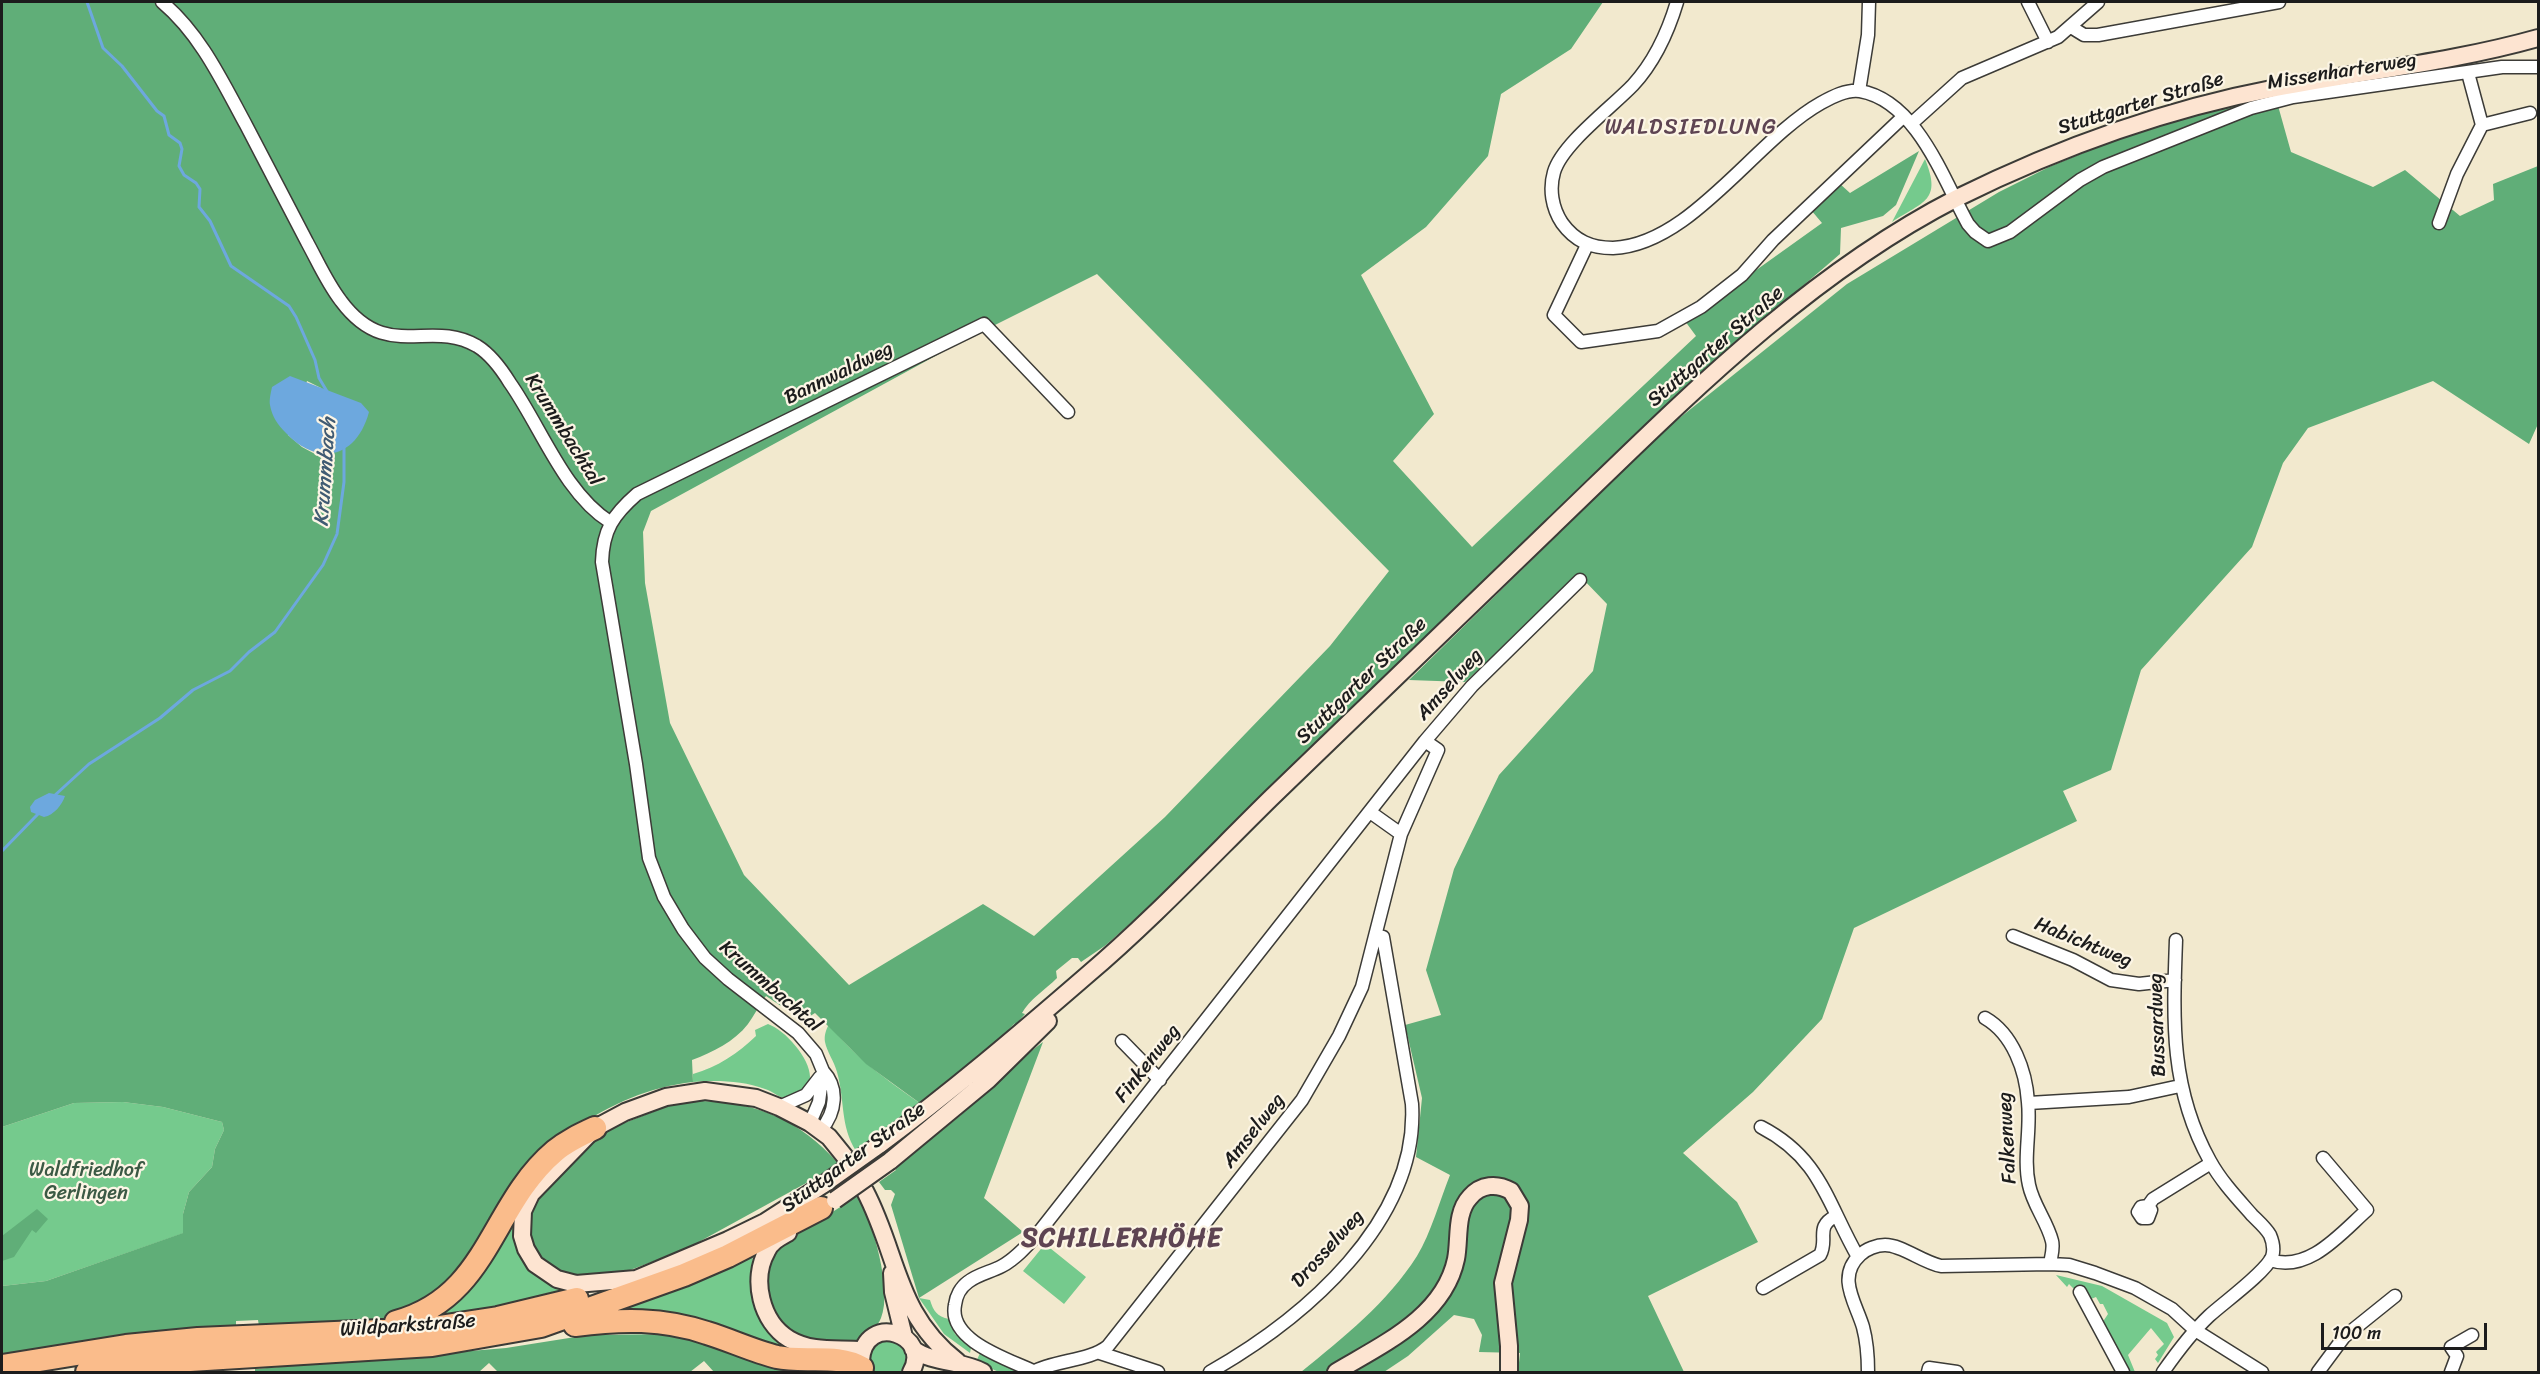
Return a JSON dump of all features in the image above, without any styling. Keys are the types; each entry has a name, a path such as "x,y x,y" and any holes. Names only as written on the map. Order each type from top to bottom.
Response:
{"highway":[{"path":"362,1330 411,1318 446,1298 477,1265 508,1210 540,1165 568,1140 595,1128"},
{"name":"Wildparkstraße","path":"2,1366 126,1346 432,1345 541,1326 684,1275 728,1256 828,1204"},
{"name":"Wildparkstraße","path":"260,1346 362,1330 376,1332 426,1329 498,1318 552,1306 636,1280"},
{"path":"541,1326 562,1327 621,1320 658,1321 698,1330 777,1357 840,1360 863,1364"},
{"name":"Wildparkstraße","path":"87,1372 237,1347"}],"main road":[{"name":"Stuttgarter Straße","path":"863,1364 796,1342 780,1332 766,1313 759,1288 766,1251 776,1240 802,1225 890,1161 1088,975 1620,462 1747,344 1839,270 1899,231 1955,200 2040,159 2084,142 2166,116 2273,88 2485,52 2538,38"},
{"name":"Stuttgarter Straße","path":"824,1184 989,1068"},
{"path":"636,1280 576,1284 557,1279 535,1264 524,1242 522,1218 531,1194 595,1128 633,1108 682,1094 705,1091 727,1092 756,1098 779,1107 815,1127 846,1158"},
{"name":"Wildparkstraße","path":"636,1280 765,1222 824,1184"},
{"path":"1336,1372 1403,1331 1437,1299 1456,1261 1463,1206 1472,1194 1485,1186 1505,1188 1516,1198 1520,1206 1519,1220 1503,1282 1509,1372"},
{"path":"865,1191 878,1216 892,1263 916,1317 955,1367"},
{"path":"892,1263 893,1292 915,1357 912,1371 955,1367"},
{"path":"882,1332 893,1292"},
{"path":"863,1364 867,1342 882,1332 890,1332 909,1343 920,1354 955,1367 983,1372"}],"street":[{"name":"Krummbachtal","path":"162,2 203,47 328,280 355,318 367,328 380,333 408,337 442,337 462,340 478,347 491,358 512,385 567,477 587,504 610,522 602,543 602,562 636,764 649,858 664,897 684,930 705,958 728,980 798,1033 816,1054 823,1071"},
{"path":"1677,2 1664,38 1646,69 1567,151 1555,168 1551,187 1555,210 1566,228 1587,245 1621,247 1643,241 1668,229 1702,205 1772,138 1800,115 1836,96 1859,91 1878,99 1907,120 1926,144 1955,200"},
{"path":"1859,91 1868,35 1869,2"},
{"path":"2028,2 2048,42"},
{"path":"1587,245 1554,315 1581,342 1658,331 1681,320 1742,275 1773,240 1907,120 1944,92 1969,74 2048,42 2071,27 2098,2"},
{"path":"2071,27 2084,35 2098,35 2279,2"},
{"name":"Missenharterweg","path":"1955,200 1968,224 1988,241 2010,232 2092,172 2262,104 2343,90 2518,66 2538,67"},
{"path":"2439,223 2457,174 2482,125 2468,73"},
{"path":"2482,125 2530,113"},
{"name":"Bannwaldweg","path":"610,522 637,494 984,324 1068,412"},
{"name":"Amselweg","path":"1100,1353 1138,1310 1302,1100 1339,1036 1362,987 1401,834 1438,750 1425,741 1472,686 1580,580"},
{"name":"Finkenweg","path":"1033,1372 978,1345 961,1331 954,1315 958,1295 969,1281 1007,1263 1023,1249 1160,1080 1425,741"},
{"path":"1370,812 1401,834"},
{"name":"Drosselweg","path":"1210,1372 1280,1324 1315,1296 1379,1223 1402,1174 1412,1130 1412,1104 1383,937 1376,935"},
{"name":"Habichtweg","path":"2013,936 2025,943 2079,963 2112,980 2139,984 2175,980"},
{"name":"Bussardweg","path":"2176,940 2176,1053 2180,1086 2192,1124 2211,1163 2229,1189 2269,1233 2273,1248 2270,1260"},
{"name":"Falkenweg","path":"1985,1018 1996,1025 2011,1045 2023,1075 2029,1103 2027,1151 2029,1186 2033,1200 2052,1240 2050,1264"},
{"path":"1122,1041 1160,1080"},
{"path":"779,1107 806,1095 816,1084 823,1071"},
{"path":"815,1127 823,1071"},
{"path":"2029,1103 2110,1099 2180,1086"},
{"path":"1761,1127 1785,1140 1801,1155 1826,1190 1836,1216 1858,1257"},
{"path":"2163,1372 2195,1330 2270,1260 2290,1263 2316,1254 2367,1210 2323,1158"},
{"path":"2148,1206 2153,1199 2211,1163"},
{"path":"1763,1288 1820,1255 1823,1248 1825,1223 1836,1216"},
{"path":"1868,1372 1866,1341 1848,1283 1850,1269 1858,1257 1868,1249 1887,1245 1941,1266 2069,1265 2135,1288 2172,1309 2195,1330 2262,1372"},
{"path":"2080,1292 2123,1372"},
{"path":"2318,1372 2344,1337 2395,1296"},
{"path":"2451,1372 2457,1356 2451,1347 2472,1335"},
{"path":"1033,1372 1066,1360 1100,1353 1158,1372"},
{"path":"1928,1372 1929,1368 1957,1372"}],"green space":[{"path":"2,2 1603,2 1571,49 1501,94 1488,156 1426,227 1361,275 1434,414 1393,461 1472,547 1696,336 1685,321 1822,223 1811,210 1839,183 1850,193 1919,151 1896,205 1883,216 1841,228 1840,254 1685,387 1160,897 1106,945 1081,962 1078,958 1072,958 1056,971 1057,978 1029,1004 1022,1013 1025,1014 1012,1029 1015,1023 999,1040 921,1104 866,1064 815,1013 807,1018 796,1016 766,996 748,1024 736,1036 715,1050 692,1060 693,1082 646,1092 616,1104 574,1129 444,1290 390,1317 259,1326 258,1320 236,1321 236,1327 2,1357 2,1286 46,1281 183,1233 183,1214 189,1192 212,1167 215,1149 224,1130 222,1122 163,1107 123,1102 74,1103 2,1127","holes":["1097,274 1389,571 1330,646 1165,817 1034,936 983,904 849,985 744,875 670,723 645,583 643,532 651,511 961,342","307,381 321,388 315,454 288,435"]},
{"path":"2275,95 2291,152 2373,187 2405,170 2460,216 2494,200 2493,184 2538,166 2538,424 2529,444 2433,381 2308,428 2283,463 2252,547 2141,670 2111,770 2063,791 2077,821 1854,928 1822,1019 1753,1092 1683,1153 1737,1202 1758,1242 1648,1296 1684,1372 1518,1372 1520,1353 1479,1352 1482,1335 1474,1319 1454,1315 1408,1356 1384,1372 1301,1372 1349,1332 1392,1289 1417,1256 1431,1227 1450,1175 1416,1157 1422,1098 1405,1025 1441,1015 1426,970 1454,869 1499,775 1593,671 1607,604 1580,576 1465,682 1409,680 1667,428 1847,284 1999,192 2049,167 2183,112"},
{"path":"1925,159 1932,184 1927,198 1892,222"},
{"path":"768,1024 789,1038 806,1062 810,1077 805,1091 787,1098 748,1084 721,1081 693,1082 693,1074 727,1059 756,1036 755,1030"},
{"path":"829,1024 860,1057 921,1104 856,1151 847,1132 837,1072 825,1042"},
{"path":"1043,1042 984,1198 1023,1232 919,1298 891,1205 895,1194 891,1190 885,1190 879,1182 961,1115 1005,1076 1014,1064"},
{"path":"702,1101 742,1105 777,1117 808,1135 838,1163 819,1176 686,1249 625,1272 581,1278 549,1269 529,1243 528,1213 552,1174 603,1134 619,1125 676,1103"},
{"name":"Waldfriedhof Gerlingen","path":"123,1102 163,1107 222,1122 224,1130 215,1149 212,1167 189,1192 183,1214 184,1233 46,1281 2,1286 2,1127 74,1103"},
{"path":"859,1195 875,1238 883,1274 884,1306 881,1318 873,1329 855,1344 812,1342 794,1333 775,1310 769,1296 768,1268 774,1255 784,1243"},
{"path":"37,1209 48,1219 36,1233 32,1230 14,1257 2,1261 2,1236"},
{"path":"515,1211 571,1289 473,1314 426,1317"},
{"path":"1045,1244 1086,1277 1064,1304 1023,1271"},
{"path":"753,1255 750,1283 756,1312 761,1321 778,1341 810,1355 629,1310 628,1307"},
{"path":"2056,1275 2102,1286 2167,1323 2174,1337 2158,1363 2155,1359 2158,1355 2156,1352 2164,1344 2151,1328 2128,1355 2135,1372 2130,1372 2102,1323 2108,1314 2103,1304 2100,1304 2096,1297 2091,1299 2078,1286 2074,1289 2069,1284 2067,1287"},
{"path":"919,1298 930,1300 941,1317 949,1319 955,1334 971,1348 970,1353 944,1334"},
{"path":"678,1334 797,1368 802,1372 714,1372 704,1361 690,1372 498,1372 489,1363 479,1372 255,1372 255,1369 506,1348 588,1335"},
{"path":"884,1339 896,1343 904,1350 906,1360 901,1372 874,1372 871,1367 870,1353 875,1345"},
{"path":"980,1353 1020,1372 999,1372 976,1362"}],"water":[{"path":"290,376 361,403 369,412 356,439 346,448 324,454 311,451 286,433 274,417 270,401 272,387"},
{"path":"49,793 65,796 57,809 44,817 31,812 30,807 35,800"}],"waterway":[{"name":"Krummbach","path":"87,2 103,48 122,66 157,111 164,116 169,135 180,143 182,149 179,166 184,175 196,183 200,189 199,207 210,221 231,266 289,306 315,360 319,378 328,393"},
{"name":"Krummbach","path":"54,796 89,764 160,718 193,690 230,671 249,652 275,632 323,565 337,534 344,482 344,445"},
{"name":"Krummbach","path":"2,851 38,814"}],"district":[{"name":"WALDSIEDLUNG","path":"1691,128"},
{"name":"SCHILLERHÖHE","path":"1122,1239"}]}
